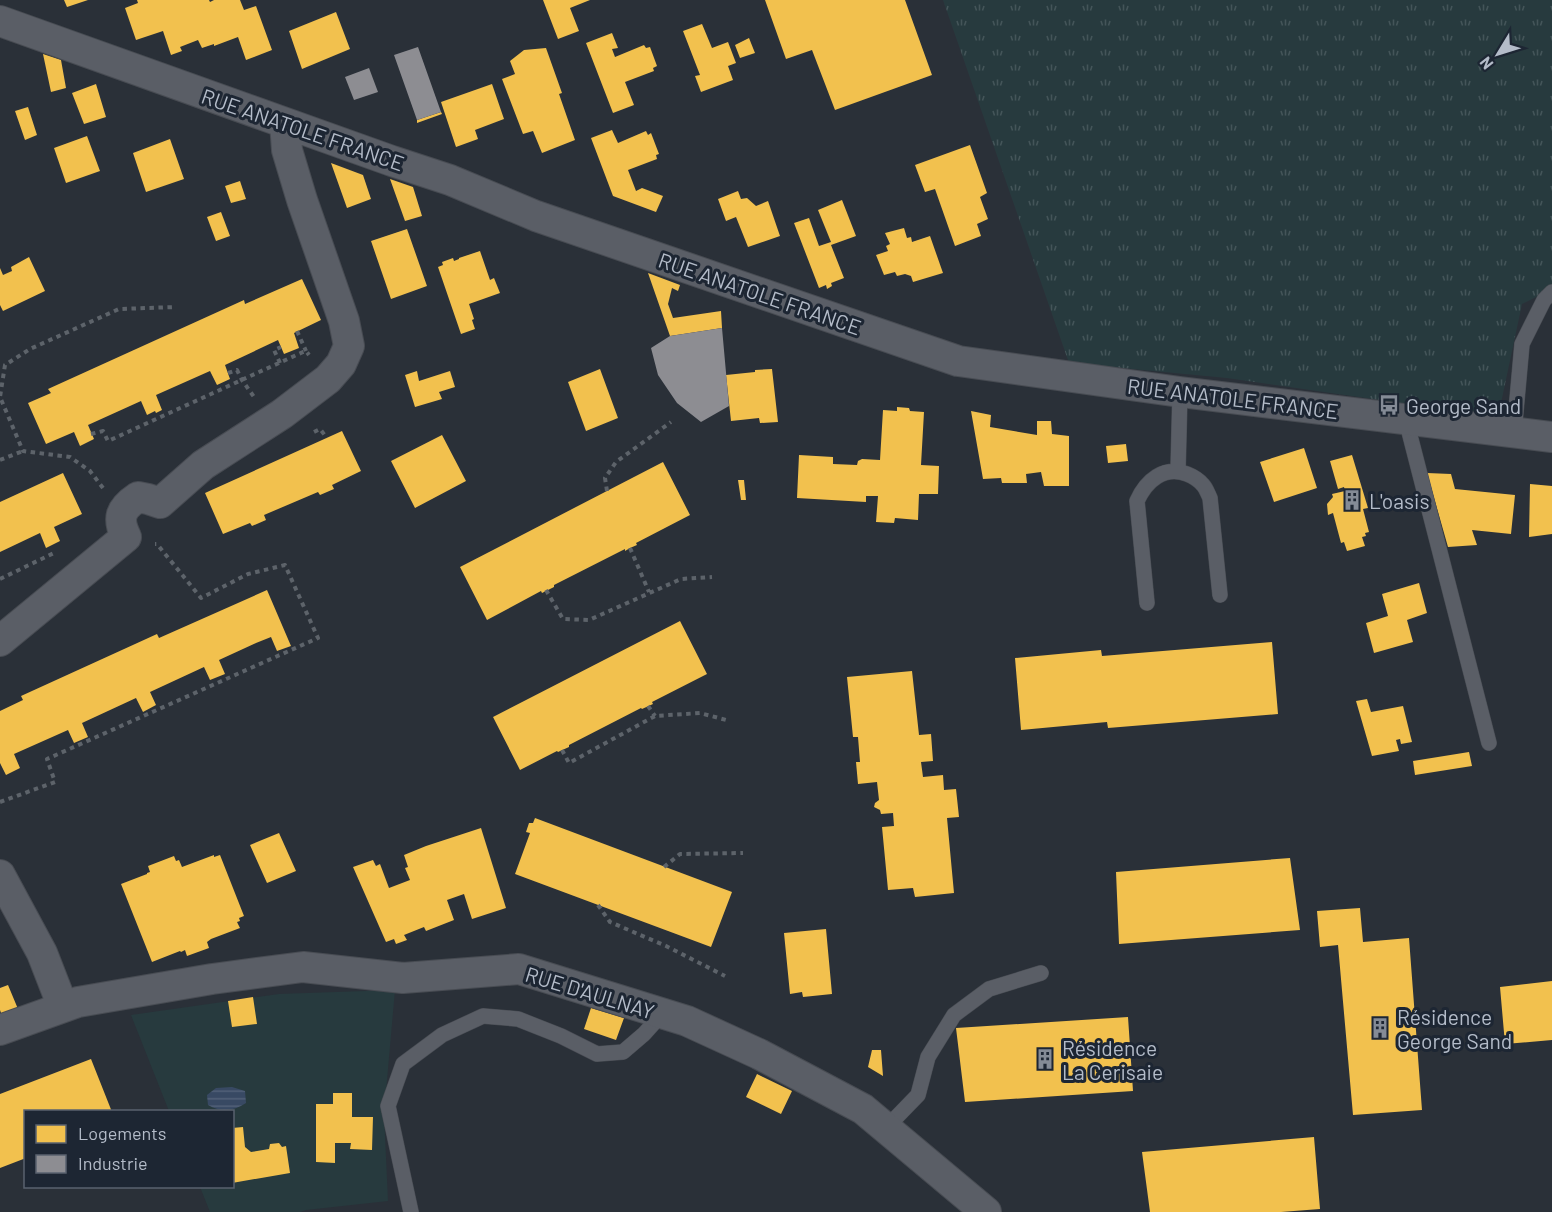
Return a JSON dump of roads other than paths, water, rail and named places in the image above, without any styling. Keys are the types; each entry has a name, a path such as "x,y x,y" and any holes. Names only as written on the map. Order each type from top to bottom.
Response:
{"street":[{"name":"RUE ANATOLE FRANCE","path":"0,21 450,180 536,216 958,362 1552,438"},
{"path":"0,641 126,537 120,517 124,508 130,503 138,497 160,503 203,465 282,414 328,379 341,364 349,346 344,321 287,150 285,123"},
{"path":"0,875 42,953 63,1007"},
{"name":"RUE D'AULNAY","path":"0,1030 78,1002 201,981 303,967 403,978 519,969 687,1021 759,1054 863,1109 986,1212"}],"lane":[{"path":"1514,433 1522,344 1544,300 1552,292"},
{"path":"1178,471 1180,392"},
{"path":"1406,420 1490,743"},
{"path":"1147,603 1137,501 1154,478 1178,471 1192,476 1203,485 1210,498 1220,595"},
{"path":"886,1128 918,1095 928,1057 954,1015 989,989 1041,973"},
{"path":"411,1212 388,1106 403,1064 441,1035 483,1016 518,1019 561,1036 597,1054 623,1052 662,1014"}],"water":[{"path":"232,1087 245,1091 246,1103 227,1110 208,1105 207,1095 216,1088"}],"place":[{"name":"George Sand","path":"1389,405"},
{"name":"L'oasis","path":"1352,500"},
{"name":"Résidence George Sand","path":"1380,1028"},
{"name":"Résidence La Cerisaie","path":"1045,1059"}]}
